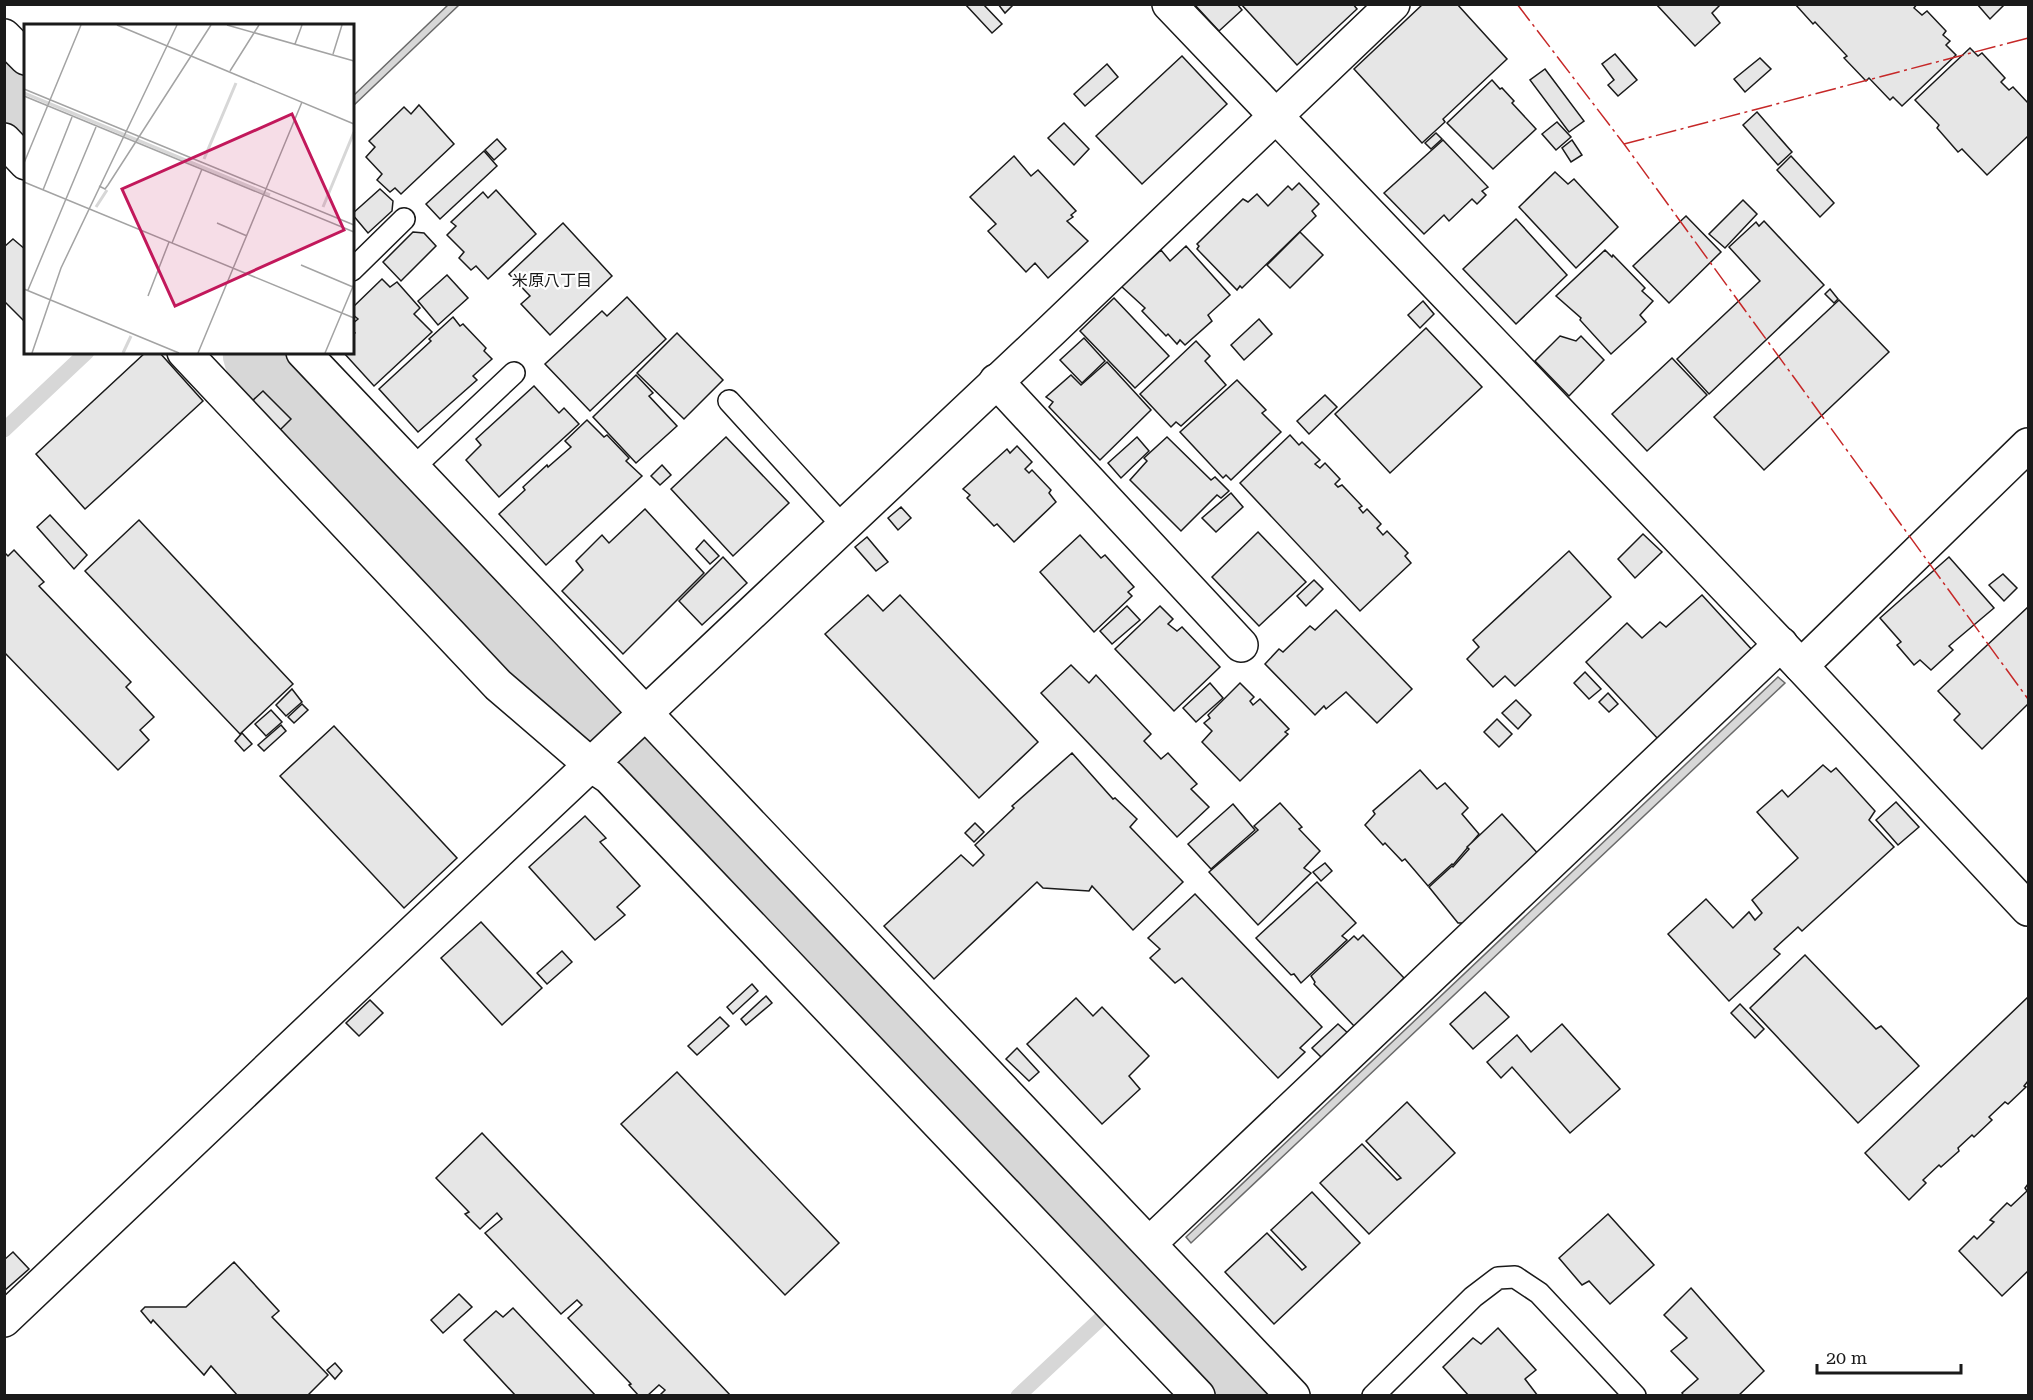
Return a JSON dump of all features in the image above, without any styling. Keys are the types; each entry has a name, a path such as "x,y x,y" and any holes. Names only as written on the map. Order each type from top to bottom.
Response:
{"street":[{"path":"1168,4 1791,655 2028,909"},
{"path":"4,1320 340,999 1053,329 1393,4"},
{"path":"4,36 24,56"},
{"path":"4,140 24,161"},
{"path":"186,354 498,686 596,760 609,777 1198,1395"},
{"path":"305,354 642,716 1150,1243 1293,1395"},
{"path":"996,381 1241,645"},
{"path":"1150,1243 1791,655 2028,445"}],"lane":[{"path":"354,268 404,219"},
{"path":"413,468 514,373"},
{"path":"729,400 843,526"},
{"path":"1373,1395 1473,1298 1498,1278 1515,1277 1539,1293 1635,1395"}],"shaded area":[{"path":"448,5 459,5 354,105 354,95"},
{"path":"1778,677 1785,683 1191,1243 1186,1237"}],"building":[{"path":"965,4 983,4 1002,24 992,33"},
{"path":"998,4 1014,4 1005,13"},
{"path":"1194,4 1237,4 1242,10 1219,31"},
{"path":"1241,4 1353,4 1357,9 1297,65"},
{"path":"1423,4 1457,4 1507,59 1443,119 1445,122 1422,143 1354,69"},
{"path":"1656,4 1721,4 1712,13 1720,23 1695,46"},
{"path":"1795,4 1917,4 1914,8 1922,15 1927,11 1946,31 1943,35 1950,41 1946,45 1956,55 1902,106 1893,97 1890,100 1869,78 1866,81 1844,58 1847,56"},
{"path":"1977,4 2005,4 1990,19"},
{"path":"1970,48 1978,56 1982,53 2005,78 2001,82 2009,90 2013,87 2028,103 2028,136 1987,175 1962,149 1958,152 1937,128 1939,125 1915,100"},
{"path":"1615,54 1637,80 1618,96 1608,85 1614,80 1602,64"},
{"path":"1182,56 1227,104 1142,184 1096,136"},
{"path":"1760,58 1771,69 1745,92 1734,79"},
{"path":"1107,64 1118,77 1085,106 1074,94"},
{"path":"1545,69 1584,121 1569,132 1530,80"},
{"path":"1492,80 1514,101 1512,103 1536,129 1493,169 1447,123"},
{"path":"419,105 454,144 401,194 395,188 390,192 377,180 382,174 366,157 375,147 369,141 404,107 411,114"},
{"path":"1757,112 1792,152 1778,165 1743,125"},
{"path":"1557,122 1571,137 1556,150 1542,134"},
{"path":"1064,123 1089,149 1074,165 1048,138"},
{"path":"1436,133 1442,139 1431,149 1425,143"},
{"path":"497,139 506,149 494,160 485,150"},
{"path":"1443,140 1488,187 1482,191 1486,195 1477,204 1472,199 1449,221 1444,215 1424,234 1384,193"},
{"path":"1572,140 1582,155 1571,162 1562,148"},
{"path":"484,151 497,166 440,219 426,204"},
{"path":"1014,156 1031,176 1038,170 1076,211 1067,221 1088,241 1048,278 1035,263 1026,272 988,231 996,224 970,197"},
{"path":"1791,156 1834,203 1820,217 1777,170"},
{"path":"1555,172 1568,184 1574,179 1618,227 1576,268 1519,207"},
{"path":"1299,183 1319,204 1312,211 1316,216 1242,288 1240,286 1237,290 1197,249 1199,246 1197,244 1243,199 1248,202 1257,194 1268,206 1288,186 1292,190"},
{"path":"380,189 393,201 392,211 368,233 354,216 354,212"},
{"path":"496,190 536,234 488,279 476,266 471,270 459,258 464,252 447,235 456,226 451,222 483,192 488,198"},
{"path":"1743,200 1757,214 1725,248 1709,234"},
{"path":"1686,216 1721,252 1669,303 1633,266"},
{"path":"1516,219 1567,275 1516,324 1463,269"},
{"path":"1764,221 1824,285 1709,394 1677,359 1760,281 1729,247 1756,222 1759,226"},
{"path":"563,223 612,276 550,335 521,304 530,296 509,274"},
{"path":"413,232 424,233 436,246 401,281 383,262"},
{"path":"1300,232 1323,255 1290,288 1267,265"},
{"path":"13,239 24,248 24,321 4,301 4,247"},
{"path":"1186,246 1230,295 1208,315 1212,321 1185,345 1180,340 1177,344 1168,334 1166,336 1142,311 1145,308 1121,286 1161,250 1170,261"},
{"path":"1605,250 1612,257 1613,255 1645,288 1642,291 1653,301 1640,315 1646,322 1611,354 1580,320 1581,318 1556,296"},
{"path":"447,275 468,298 438,325 418,301"},
{"path":"382,279 390,287 397,282 420,308 414,314 432,332 374,386 345,354 354,354 354,322 358,319 354,316 354,306"},
{"path":"1830,289 1838,299 1834,303 1825,294"},
{"path":"627,297 666,339 590,411 545,364 602,311 607,316"},
{"path":"1114,298 1169,356 1135,388 1080,331"},
{"path":"1839,300 1889,352 1764,470 1714,417"},
{"path":"1423,301 1434,314 1420,328 1408,315"},
{"path":"453,317 486,348 484,351 492,359 473,376 477,380 418,432 379,389 431,341 429,339"},
{"path":"1259,319 1272,334 1244,360 1231,345"},
{"path":"1426,328 1482,387 1390,473 1335,414"},
{"path":"677,333 723,380 684,419 637,373"},
{"path":"1560,336 1576,341 1581,336 1604,360 1569,396 1535,361"},
{"path":"1084,338 1105,361 1082,383 1060,360"},
{"path":"1196,341 1210,356 1205,361 1226,385 1181,426 1176,422 1171,427 1140,394"},
{"path":"144,354 161,354 203,401 85,509 36,454"},
{"path":"1672,358 1707,395 1647,451 1612,414"},
{"path":"1107,362 1151,410 1100,460 1049,407 1053,402 1046,397 1071,375 1081,385"},
{"path":"636,375 653,393 649,396 677,426 636,463 593,417"},
{"path":"1237,380 1266,410 1262,413 1281,432 1231,480 1226,475 1223,478 1180,432"},
{"path":"534,386 559,413 564,408 579,424 499,497 466,460 481,445 476,439"},
{"path":"263,391 291,419 279,431 252,401"},
{"path":"1325,395 1337,407 1309,434 1297,421"},
{"path":"587,420 604,437 607,435 629,458 626,461 642,476 546,565 499,514 525,490 523,487 571,447 565,441"},
{"path":"1290,435 1299,445 1302,442 1320,460 1315,464 1320,468 1325,463 1340,479 1335,484 1338,487 1342,485 1362,506 1359,508 1363,513 1367,509 1381,524 1377,528 1383,535 1387,531 1408,553 1405,556 1411,563 1360,611 1240,483"},
{"path":"726,437 789,503 733,556 671,489"},
{"path":"1137,437 1149,451 1121,478 1108,463"},
{"path":"1167,437 1211,480 1215,477 1229,491 1221,498 1217,495 1181,531 1130,480 1147,461 1144,458"},
{"path":"1017,446 1032,462 1025,469 1029,473 1032,470 1051,490 1049,493 1056,502 1014,542 997,524 994,526 967,498 970,495 963,489 1007,449 1010,453"},
{"path":"662,465 671,475 660,485 651,476"},
{"path":"1231,493 1243,507 1216,532 1202,518"},
{"path":"901,507 911,518 898,530 888,518"},
{"path":"645,509 704,573 623,654 562,591 583,570 576,561 602,535 609,543"},
{"path":"50,515 87,555 74,569 37,527"},
{"path":"139,520 293,684 240,734 85,571"},
{"path":"1258,532 1306,582 1259,626 1212,577"},
{"path":"1643,534 1662,552 1635,578 1618,559"},
{"path":"1080,535 1101,558 1105,555 1134,587 1128,592 1132,596 1094,632 1040,572"},
{"path":"867,537 888,562 876,571 855,547"},
{"path":"704,540 719,556 710,564 696,549"},
{"path":"14,550 44,582 39,586 131,682 126,687 154,717 140,730 149,740 118,770 4,652 4,552 8,556"},
{"path":"1569,551 1611,597 1515,686 1505,676 1493,687 1467,659 1479,647 1473,640"},
{"path":"723,557 747,583 702,625 679,601"},
{"path":"1949,557 1994,608 1949,646 1953,650 1931,670 1920,660 1914,665 1897,645 1901,642 1880,618"},
{"path":"2003,574 2017,588 2004,601 1989,585"},
{"path":"1314,580 1323,589 1306,606 1297,596"},
{"path":"868,595 883,611 900,595 1038,742 979,798 825,634"},
{"path":"1702,595 1754,652 1659,740 1586,662 1627,623 1642,638 1660,622 1666,627"},
{"path":"1127,606 1140,620 1112,644 1100,631"},
{"path":"1160,606 1173,619 1168,624 1177,631 1182,627 1220,667 1174,711 1115,649"},
{"path":"2028,607 2028,704 1982,749 1954,720 1960,714 1938,691"},
{"path":"1336,610 1412,689 1377,723 1346,692 1326,709 1324,706 1315,715 1265,664 1279,649 1283,652 1310,626 1315,630"},
{"path":"1071,665 1089,683 1096,675 1151,734 1144,741 1161,759 1168,753 1197,784 1191,789 1209,807 1177,837 1041,693"},
{"path":"1585,672 1601,689 1589,699 1574,683"},
{"path":"1210,683 1223,698 1196,722 1183,708"},
{"path":"1240,683 1254,697 1250,701 1253,705 1260,699 1289,729 1285,732 1288,734 1240,781 1202,742 1212,731 1204,723 1210,718 1208,715"},
{"path":"292,689 302,702 286,716 276,705"},
{"path":"1608,693 1618,704 1609,712 1599,702"},
{"path":"1516,700 1531,715 1518,729 1502,713"},
{"path":"302,704 308,710 294,723 288,717"},
{"path":"271,710 282,722 266,736 255,724"},
{"path":"1497,719 1512,734 1499,747 1484,732"},
{"path":"281,725 286,731 264,751 258,745"},
{"path":"334,726 457,858 404,908 280,776"},
{"path":"242,733 252,744 244,751 235,741"},
{"path":"1072,753 1113,799 1115,798 1137,819 1130,827 1183,882 1133,930 1092,886 1089,891 1043,888 1037,882 934,979 884,926 961,855 973,866 984,855 975,845 1014,808 1012,806"},
{"path":"1823,765 1831,772 1836,768 1875,811 1869,820 1894,847 1802,931 1798,927 1774,949 1780,954 1729,1001 1668,934 1706,899 1733,928 1749,912 1755,920 1762,913 1752,900 1798,858 1757,812 1782,790 1788,797"},
{"path":"1420,770 1437,789 1445,783 1468,808 1462,814 1479,834 1453,865 1428,886 1405,859 1402,861 1385,843 1383,845 1365,825 1375,814 1373,811"},
{"path":"1896,802 1919,827 1898,845 1876,820"},
{"path":"1280,803 1302,827 1299,829 1320,851 1304,868 1311,873 1258,925 1209,872 1258,830 1254,826"},
{"path":"1233,804 1255,830 1211,869 1188,844"},
{"path":"1502,814 1541,857 1469,923 1458,923 1429,887 1453,867 1469,849 1467,847"},
{"path":"585,816 606,838 600,842 640,886 617,907 625,915 595,940 529,867"},
{"path":"975,823 984,832 974,842 965,833"},
{"path":"1325,863 1332,871 1321,881 1313,872"},
{"path":"1317,882 1356,923 1342,936 1347,940 1301,983 1256,938"},
{"path":"1195,894 1322,1027 1300,1048 1305,1052 1278,1078 1182,978 1175,983 1150,958 1160,949 1148,938"},
{"path":"481,922 542,988 502,1025 441,958"},
{"path":"1363,935 1404,978 1355,1027 1314,984 1311,976 1354,936 1358,940"},
{"path":"562,951 572,962 547,984 537,973"},
{"path":"1805,955 1876,1029 1881,1026 1919,1066 1858,1123 1750,1008"},
{"path":"752,984 758,991 733,1014 727,1007"},
{"path":"1485,992 1509,1017 1473,1049 1450,1024"},
{"path":"766,996 772,1003 746,1025 741,1019"},
{"path":"2028,997 2028,1081 2024,1086 2026,1087 2008,1104 2005,1102 1989,1117 1992,1120 1974,1137 1972,1135 1941,1167 1939,1165 1923,1180 1926,1183 1909,1200 1865,1153"},
{"path":"1076,998 1093,1016 1102,1007 1149,1056 1129,1076 1140,1089 1102,1124 1027,1044"},
{"path":"370,1000 383,1013 359,1036 346,1023"},
{"path":"1740,1004 1764,1029 1755,1038 1731,1013"},
{"path":"720,1017 729,1026 697,1055 688,1046"},
{"path":"1338,1024 1350,1035 1324,1060 1312,1048"},
{"path":"1562,1024 1620,1089 1570,1133 1512,1067 1501,1078 1487,1062 1517,1035 1531,1052"},
{"path":"1017,1048 1039,1072 1029,1081 1006,1059"},
{"path":"677,1072 839,1243 785,1295 621,1124"},
{"path":"1407,1102 1455,1153 1369,1234 1320,1183 1362,1144 1397,1180 1401,1178 1366,1141"},
{"path":"482,1133 731,1396 659,1396 665,1390 659,1385 647,1396 639,1396 629,1385 631,1384 568,1318 582,1305 577,1300 561,1314 485,1233 502,1219 497,1213 480,1229 465,1214 469,1212 436,1178"},
{"path":"2028,1184 2028,1271 2002,1296 1959,1251 1974,1236 1977,1239 1994,1222 1990,1220 2007,1203 2011,1206 2027,1191 2025,1188"},
{"path":"1312,1192 1360,1243 1274,1324 1225,1272 1267,1233 1302,1270 1306,1267 1271,1230"},
{"path":"1608,1214 1654,1265 1610,1304 1589,1281 1582,1285 1559,1258"},
{"path":"13,1252 29,1269 4,1291 4,1260"},
{"path":"234,1262 279,1311 272,1317 328,1375 307,1396 238,1396 211,1366 204,1375 153,1320 151,1323 141,1311 145,1307 186,1307"},
{"path":"1691,1288 1764,1371 1738,1396 1684,1396 1682,1393 1698,1379 1671,1351 1687,1338 1664,1315"},
{"path":"459,1294 472,1307 443,1333 431,1320"},
{"path":"513,1308 596,1396 516,1396 464,1340 496,1311 503,1317"},
{"path":"1498,1328 1536,1370 1525,1379 1538,1396 1469,1396 1443,1367 1473,1338 1481,1344"},
{"path":"335,1363 342,1371 335,1379 327,1370"}],"waterway":[{"path":"4,81 24,101"},
{"path":"4,430 85,354"},
{"path":"268,354 1247,1396"},
{"path":"1018,1396 1140,1282"}],"power":[{"path":"1517,4 1624,144 2028,699"},
{"path":"1624,144 2028,38"}],"district":[{"name":"米原八丁目","path":"552,280"}]}
